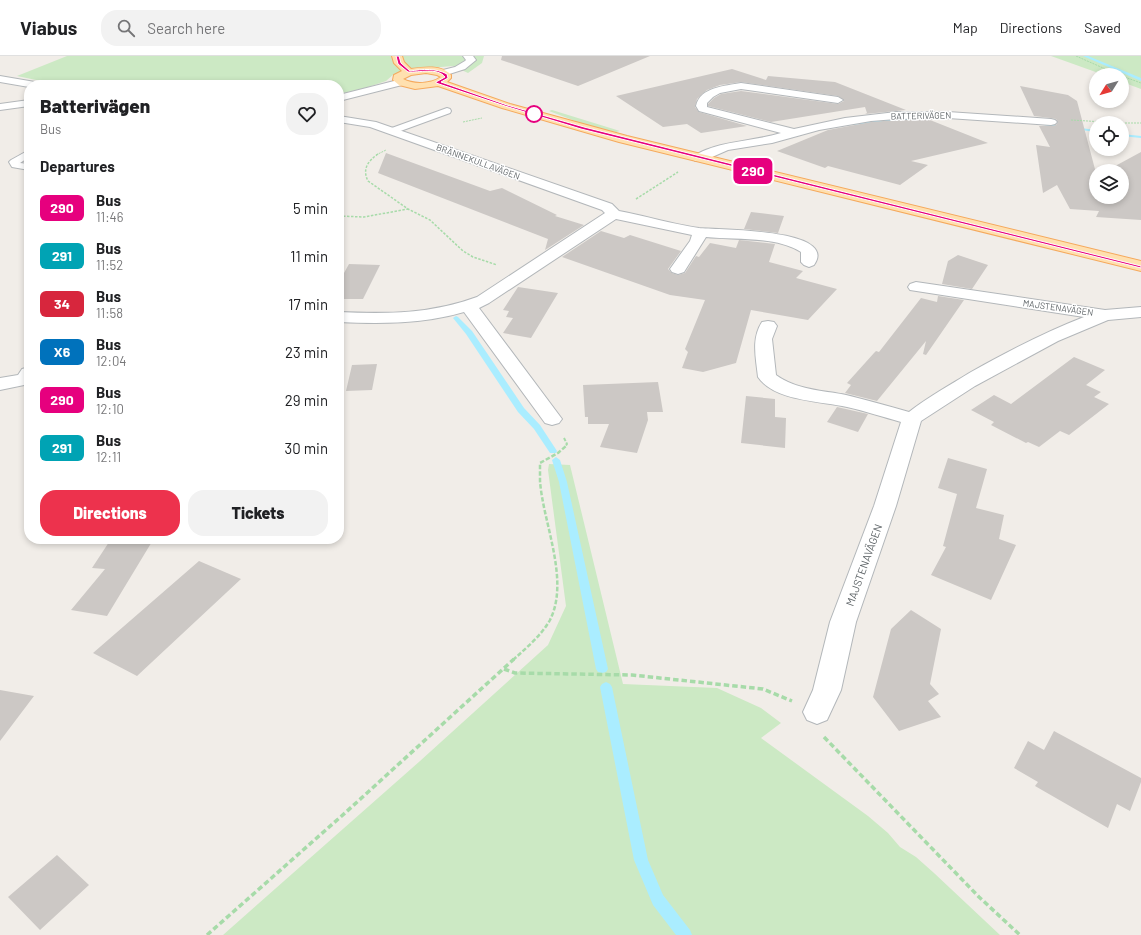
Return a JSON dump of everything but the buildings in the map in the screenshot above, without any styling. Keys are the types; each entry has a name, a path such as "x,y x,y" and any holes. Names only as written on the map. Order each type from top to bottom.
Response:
{"main road":[{"path":"397,56 399,63 410,72"},
{"path":"438,83 446,78 446,75 443,73 426,70 410,72 398,77 398,80 402,82 418,85 438,83 561,122 699,158 1141,266"}],"street":[{"path":"443,73 468,64 470,60 468,56"},
{"path":"0,79 24,83"},
{"path":"344,97 402,82"},
{"name":"BATTERIVÄGEN","path":"793,133 753,121 711,112 703,109 701,106 702,102 709,95 717,91 741,86 838,100"},
{"name":"BATTERIVÄGEN","path":"699,158 706,153 723,146 767,140 846,121 923,114 1050,122"},
{"name":"BRÄNNEKULLAVÄGEN","path":"344,120 372,124 607,207 614,214 700,232 775,238 799,243 809,250 809,262"},
{"path":"344,317 402,318 429,316 467,307 483,300 614,214"},
{"path":"678,269 697,241 700,232"},
{"name":"MAJSTENAVÄGEN","path":"916,288 1105,315 1141,312"},
{"path":"467,307 472,310 552,419"},
{"name":"MAJSTENAVÄGEN","path":"817,712 827,690 843,622 885,506 912,419 926,408 973,379 1038,343 1073,327 1105,315"},
{"path":"768,326 763,339 767,377 778,386 803,394 846,401 912,419"},
{"path":"0,384 24,379"}],"lane":[{"path":"4,95 2,107 24,104"},
{"path":"392,131 447,111"},
{"path":"24,156 14,162 15,165 24,166"}],"path":[{"path":"1076,56 1103,68"},
{"path":"1129,79 1141,83"},
{"path":"1050,122 1067,119 1089,121"},
{"path":"1129,123 1141,123"},
{"path":"391,148 375,155 364,168 364,176 379,190 408,209 430,220 463,251 473,257 498,266 527,271"},
{"path":"344,216 364,217 408,209"},
{"path":"207,935 538,637 550,619 557,598 556,570 540,482 540,463 545,458 562,452 567,444 552,419"},
{"path":"504,669 515,673 632,675 763,689 817,712 822,734 979,897 1020,935"}],"green space":[{"path":"67,56 484,56 482,63 468,73 453,66 425,67 394,74 386,81 344,93 344,80 36,80 17,76"},
{"path":"1051,56 1141,56 1141,89 1129,85 1129,68 1089,68 1089,70"},
{"path":"552,110 620,131 616,132 583,124 549,111"},
{"path":"549,464 570,465 623,684 717,688 761,708 781,723 761,738 868,816 888,833 900,847 916,857 934,873 1000,935 223,935 420,761 548,645 566,606 548,470"}],"waterway":[{"path":"1085,56 1141,80"},
{"path":"850,124 917,118"},
{"path":"1036,123 1089,130"},
{"path":"1129,136 1141,137"},
{"path":"456,318 469,333 521,410 537,427 553,451"},
{"path":"556,460 563,482 602,669"},
{"path":"606,687 641,860 658,900 685,935"}],"bus line":[{"name":"290","path":"397,56 399,63 410,72 426,70 440,72 447,76 444,80 438,83 506,106 582,128 677,153 1141,266"}]}
